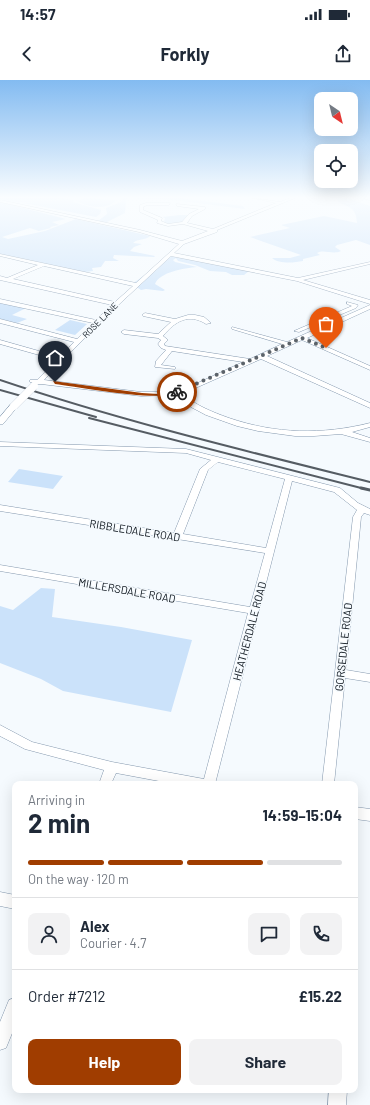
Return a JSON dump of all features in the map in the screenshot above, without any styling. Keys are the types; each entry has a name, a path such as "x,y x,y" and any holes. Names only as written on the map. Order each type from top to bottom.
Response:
{"street":[{"name":"ROSE LANE","path":"0,422 33,383 40,380 96,322 179,246"},
{"path":"169,254 298,280 370,302"},
{"path":"0,255 137,285"},
{"path":"0,283 44,264"},
{"path":"298,280 370,264"},
{"path":"0,278 116,304"},
{"path":"0,301 96,322"},
{"path":"297,331 351,305 367,309"},
{"path":"40,380 142,394 158,395 176,393 189,389 367,309"},
{"path":"145,315 175,321"},
{"path":"160,336 175,321 184,316 200,317 208,322"},
{"path":"0,321 78,341"},
{"path":"316,323 327,327"},
{"path":"234,328 287,344"},
{"path":"128,332 160,336 165,340 161,344 163,347 170,349 249,361"},
{"path":"302,338 370,368"},
{"path":"0,342 61,359"},
{"path":"170,349 159,361 157,366 173,368"},
{"path":"261,356 370,406"},
{"path":"176,393 184,401 207,413 258,429 307,435 344,432 370,425"},
{"path":"344,432 370,440"},
{"path":"0,444 186,451 337,490 345,495 354,506 366,511"},
{"path":"177,537 204,469 216,459"},
{"name":"HEATHERDALE ROAD","path":"210,781 289,478"},
{"name":"RIBBLEDALE ROAD","path":"0,508 270,551"},
{"name":"GORSEDALE ROAD","path":"328,781 357,517 366,511"},
{"name":"MILLERSDALE ROAD","path":"0,568 254,611"},
{"path":"340,673 370,678"},
{"path":"0,730 29,746 112,767 187,781"},
{"path":"106,781 112,767"},
{"path":"358,814 370,816"},
{"path":"0,899 12,901"},
{"path":"0,1042 12,1013"},
{"path":"337,1105 338,1093"}],"shaded area":[{"path":"0,246 137,246 130,251 155,256 114,255 113,258 119,261 105,261 101,267 92,268 93,271 85,272 0,254"},
{"path":"275,246 336,246 335,247 341,251 320,252 317,253 320,255 295,262 278,261 272,258 290,258 301,255"},
{"path":"172,256 249,271 244,275 232,275 226,272 210,271 195,265 178,261 176,258 173,260 175,262 197,267 173,271 162,276 155,284 165,290 163,291 146,289 141,290 132,284"},
{"path":"0,303 26,308 12,315 27,319 17,323 0,319"},
{"path":"70,320 87,324 75,335 55,330"},
{"path":"19,469 63,476 53,489 8,482"},
{"path":"41,588 55,589 52,617 121,627 192,640 171,712 63,691 41,679 0,663 0,606 13,610"}],"railway":[{"path":"0,380 91,409 138,422 370,482"},
{"path":"0,390 96,417"},
{"path":"89,418 362,488"},
{"path":"362,488 370,490"}],"way so far":[{"path":"177,392 189,389 302,338 326,348"}],"route":[{"path":"55,382 142,394 158,395 177,392"}]}
